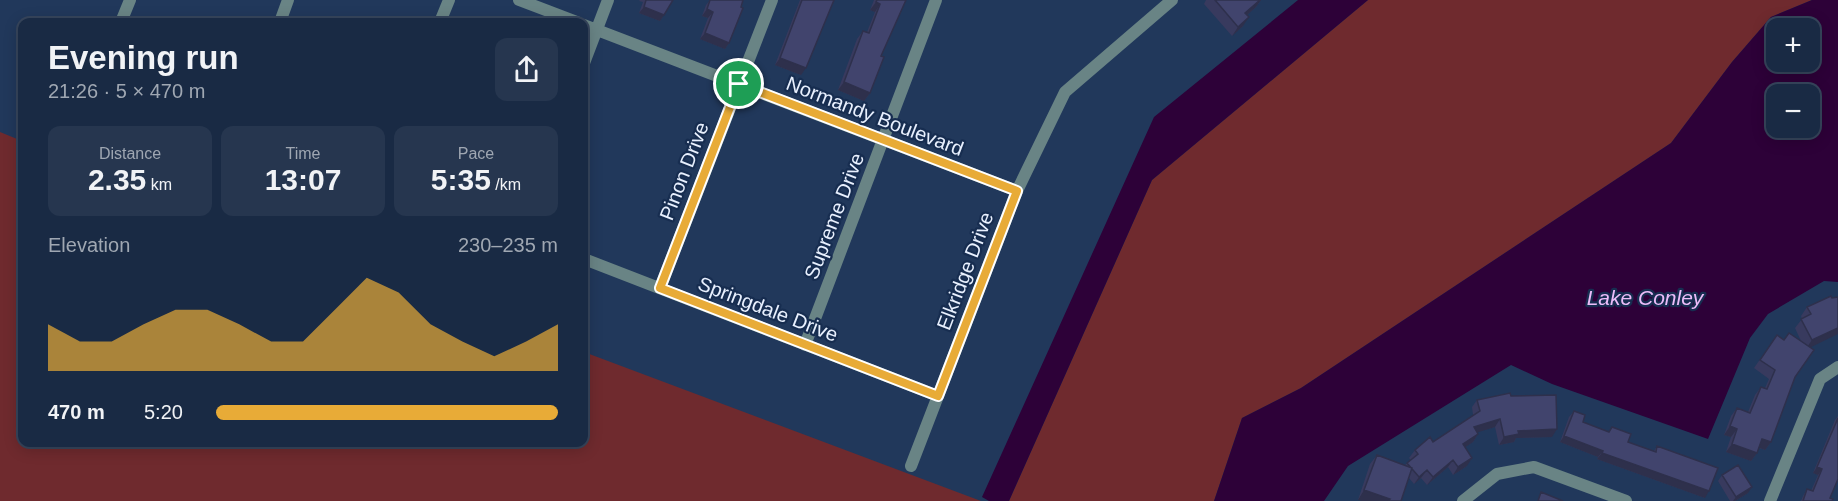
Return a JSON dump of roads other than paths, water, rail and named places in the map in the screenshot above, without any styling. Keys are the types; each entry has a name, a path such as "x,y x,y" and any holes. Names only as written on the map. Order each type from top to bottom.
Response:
{"street":[{"path":"123,18 130,0"},
{"path":"281,18 288,0"},
{"path":"442,18 449,0"},
{"path":"519,0 566,18"},
{"path":"588,52 608,0"},
{"name":"Pinon Drive","path":"660,288 772,0"},
{"name":"Supreme Drive","path":"805,345 936,0"},
{"name":"Elkridge Drive","path":"911,466 1017,191 1065,92 1173,0"},
{"name":"Normandy Boulevard","path":"588,27 1017,191"},
{"name":"Springdale Drive","path":"588,261 938,396"},
{"path":"1770,501 1820,379 1838,367"},
{"path":"1463,501 1497,474 1534,467 1626,501"}],"water":[{"path":"1298,0 1368,0 1152,180 1009,501 989,501 982,497 1154,117"},
{"name":"Lake Conley","path":"1812,0 1838,0 1838,282 1824,281 1768,314 1750,338 1708,439 1552,384 1511,365 1348,466 1324,501 1214,501 1242,418 1301,388 1671,143 1732,62 1766,23 1766,72 1820,72 1820,18 1770,18"}]}
